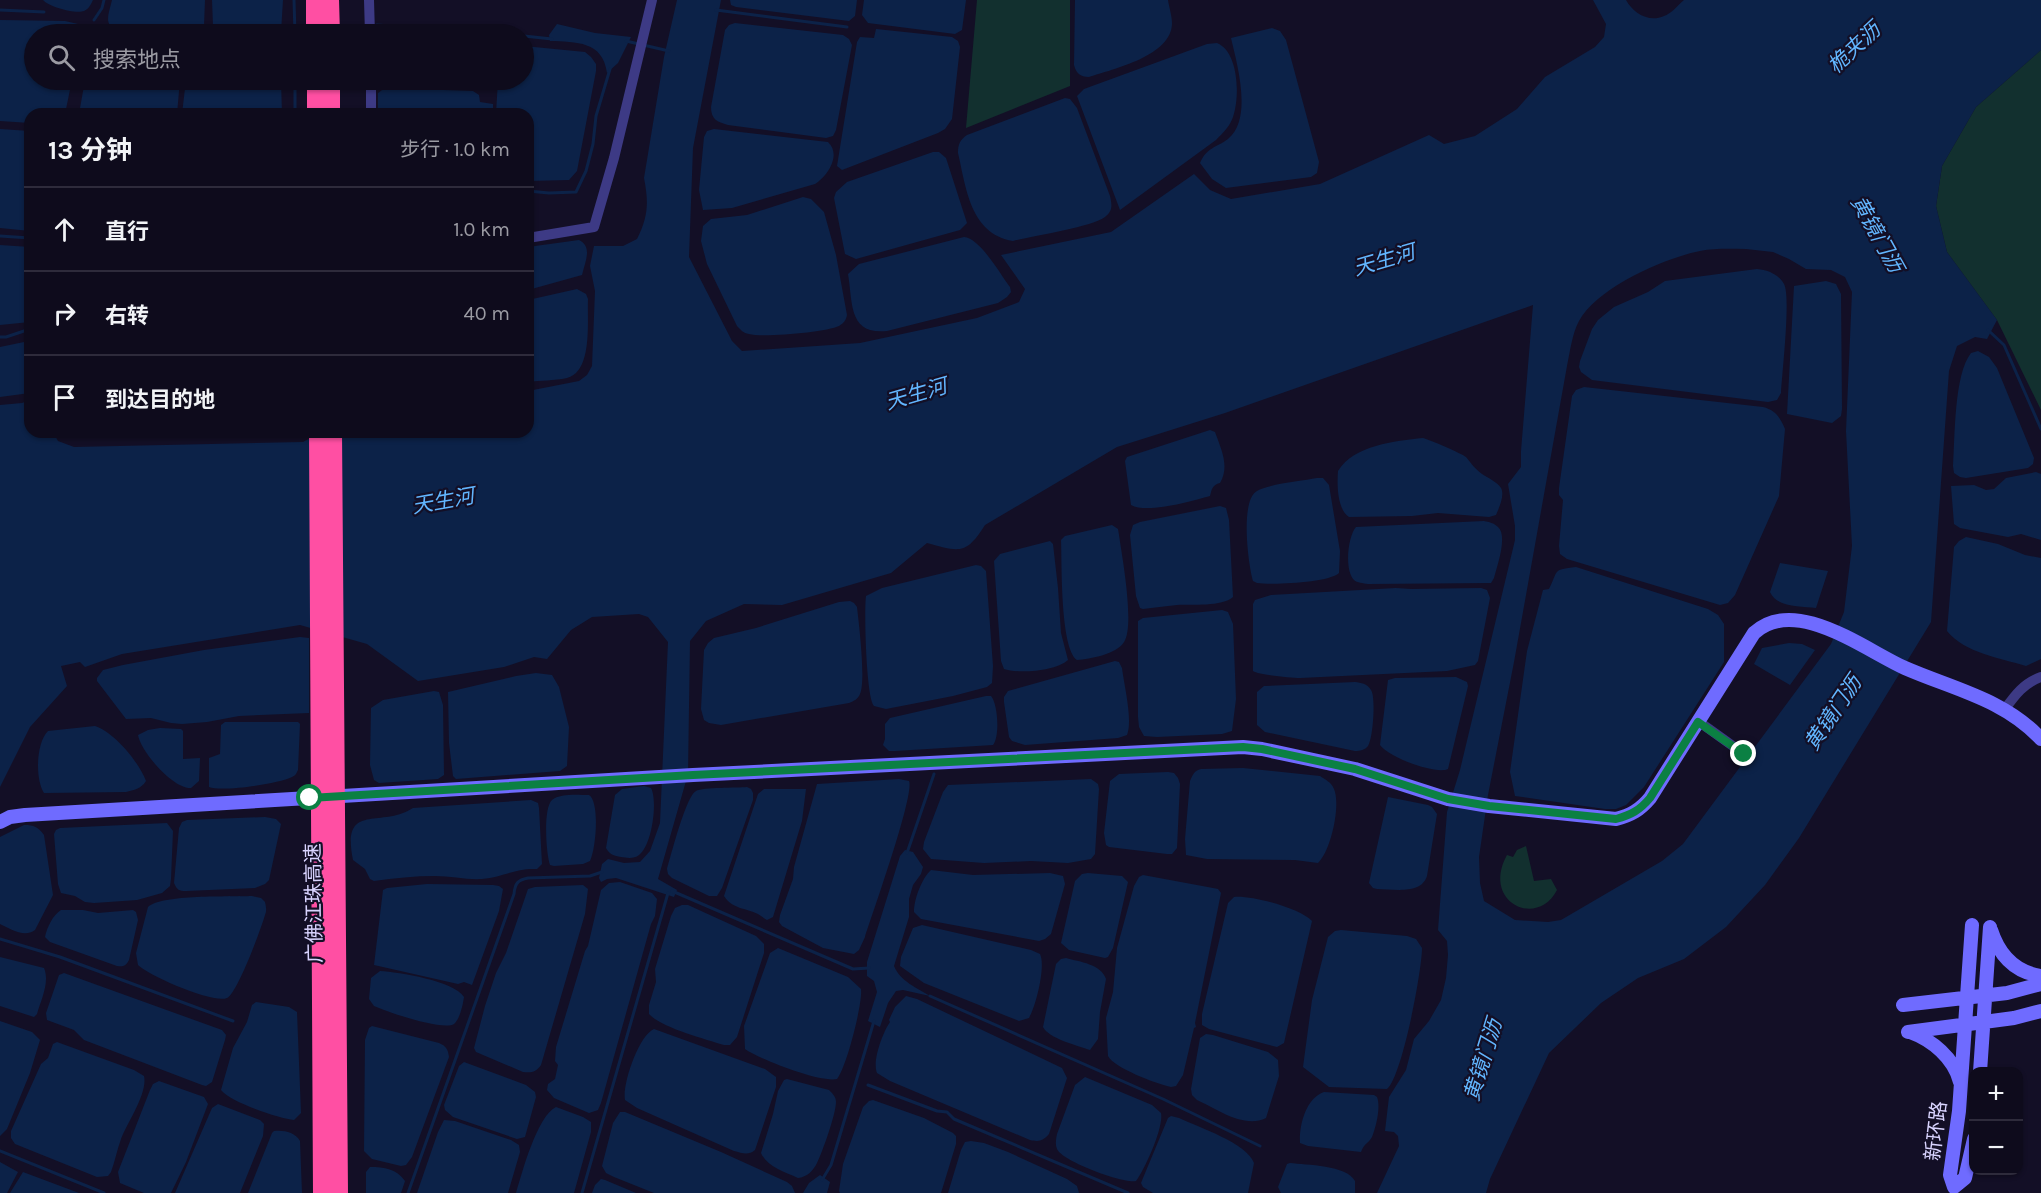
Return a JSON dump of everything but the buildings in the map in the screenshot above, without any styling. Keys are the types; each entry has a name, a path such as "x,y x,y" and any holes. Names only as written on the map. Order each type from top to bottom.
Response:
{"highway":[{"path":"315,0 315,24"},
{"path":"330,0 331,24"},
{"path":"316,90 316,108"},
{"path":"331,90 331,108"},
{"name":"广佛江珠高速","path":"318,438 328,893 339,1193"},
{"name":"广佛江珠高速","path":"322,1193 333,438"}],"street":[{"path":"369,0 370,24"},
{"path":"534,237 594,227 614,158 652,0"},
{"path":"371,90 372,108"},
{"path":"0,822 10,817 25,815 693,775 1243,747 1355,769 1448,799 1489,806 1616,819 1629,816 1650,798 1747,643 1763,625 1785,620 1811,623 1835,631 1904,668 1972,693 2005,709 2041,739"},
{"path":"2005,709 2021,688 2041,676"},
{"path":"1698,722 1744,754"},
{"name":"新环路","path":"1953,1190 1950,1174 1961,1085 1972,925"},
{"path":"1980,1067 1990,927 2001,953 2010,963 2022,971 2041,976"},
{"path":"1903,1005 2007,993 2041,984"},
{"path":"1961,1085 1954,1068 1942,1053 1926,1040 1908,1032 2014,1018 2041,1011"},
{"name":"新环路","path":"1953,1190 1965,1178 1969,1161"}],"green space":[{"path":"977,0 1070,0 1070,86 966,128"},
{"path":"2041,50 2041,410 1997,320 1947,252 1936,206 1942,166 1976,107"},
{"path":"1526,846 1534,881 1551,879 1557,890 1548,902 1537,908 1515,905 1506,897 1501,886 1501,872 1507,855 1513,857 1517,850"}],"water":[{"path":"43,0 93,0 87,9 80,12 56,7"},
{"path":"112,0 205,0 204,24 109,24"},
{"path":"212,0 283,0 282,24 213,24"},
{"path":"677,0 721,0 693,148 689,257 732,341 742,351 860,343 977,318 1019,302 1025,289 1001,255 1111,232 1194,174 1210,190 1231,199 1320,184 1429,135 1444,144 1475,136 1517,109 1545,77 1595,47 1604,37 1606,24 1593,0 1626,0 1642,16 1658,18 1667,15 1684,0 2041,0 2041,50 1976,107 1942,166 1936,206 1947,252 1997,320 1987,339 1975,337 1957,346 1949,371 1931,622 1799,838 1765,885 1726,927 1684,959 1638,978 1601,1003 1549,1053 1490,1179 1486,1193 1377,1193 1399,1146 1398,1136 1394,1132 1385,1131 1389,1097 1406,1070 1414,1039 1429,1021 1441,1000 1446,978 1447,941 1438,930 1447,812 1460,770 1515,540 1508,484 1521,467 1533,305 1225,413 1117,447 985,525 973,542 961,549 927,543 891,573 782,605 744,604 706,621 690,641 688,774 658,879 677,890 674,897 616,878 601,882 599,878 602,864 608,859 624,863 640,862 650,851 660,823 668,642 648,617 639,614 592,617 571,630 547,659 534,657 504,667 418,681 367,644 300,625 122,654 85,667 80,662 61,666 67,686 30,727 0,787 0,405 24,402 24,438 56,438 58,441 74,447 303,442 310,438 534,438 534,390 579,381 587,375 592,366 595,291 590,266 594,246 623,246 637,239 645,217 647,202 644,178 664,57","holes":["1711,249 1773,252 1806,269 1831,270 1845,277 1852,292 1846,431 1852,546 1844,612 1831,644 1683,844 1662,861 1561,920 1548,922 1515,920 1484,901 1480,883 1479,857 1488,795 1567,366 1579,321 1600,297 1616,286 1668,260"]},
{"path":"730,0 857,0 855,16 849,21 736,7 731,5"},
{"path":"864,0 966,0 962,30 955,34 868,23 862,15"},
{"path":"1075,0 1168,0 1172,17 1169,34 1162,44 1140,59 1089,77 1083,76 1077,72 1074,65"},
{"path":"0,20 65,21 78,24 24,24 24,90 70,90 66,108 24,108 24,123 0,121"},
{"path":"735,23 843,35 849,39 852,45 833,136 826,138 728,125 715,119 711,107 725,30 729,25"},
{"path":"557,24 595,33 631,37 618,63 607,73 600,55 587,45 550,41 549,35"},
{"path":"1272,28 1280,31 1286,40 1319,162 1317,173 1311,177 1226,188 1212,179 1200,163 1209,151 1228,139 1236,130 1240,118 1241,91 1231,38"},
{"path":"876,29 952,37 958,41 960,47 952,119 945,129 938,133 842,170 837,166 857,42 860,37 874,38"},
{"path":"1217,43 1230,56 1236,76 1237,98 1230,123 1216,140 1120,210 1077,96 1084,89 1207,44"},
{"path":"534,47 585,52 596,64 577,171 569,180 534,181 534,108 496,108 497,90 534,90"},
{"path":"83,90 179,90 178,108 80,108"},
{"path":"185,90 281,90 282,108 183,108"},
{"path":"382,90 473,91 479,95 480,102 493,104 493,108 378,108 378,93"},
{"path":"1065,98 1070,99 1077,108 1110,196 1111,210 1108,215 1098,221 1075,228 1013,241 999,237 987,229 972,207 958,153 960,142 967,135"},
{"path":"0,129 24,131 24,230 0,228"},
{"path":"714,129 828,142 834,153 833,159 828,171 815,184 732,208 703,210 699,190 704,137 707,131"},
{"path":"933,152 939,152 946,158 967,223 960,230 856,259 845,254 834,198 836,192 847,182"},
{"path":"803,197 811,199 824,212 836,255 846,318 839,326 809,332 780,335 745,333 737,326 707,264 701,241 703,226 711,219 747,215"},
{"path":"964,237 977,243 995,266 1010,287 1011,292 1007,297 998,303 887,331 874,331 865,328 859,322 852,306 848,274 859,264"},
{"path":"579,240 587,251 582,275 534,288 534,246"},
{"path":"0,245 24,247 24,323 0,325"},
{"path":"1757,269 1776,275 1784,284 1786,291 1781,393 1777,400 1768,402 1592,380 1581,372 1580,361 1592,329 1598,320 1614,307 1648,292 1665,281"},
{"path":"1826,281 1836,284 1841,294 1842,409 1841,416 1832,423 1787,414 1794,286"},
{"path":"577,289 586,294 588,332 585,356 581,366 567,378 534,382 534,299"},
{"path":"24,342 24,394 0,397 0,347"},
{"path":"1978,351 1989,357 1997,368 2034,458 2033,464 2028,468 1966,478 1954,473 1953,466 1956,406 1965,363 1971,353"},
{"path":"1584,387 1763,407 1774,412 1779,418 1785,429 1779,496 1735,595 1728,603 1720,605 1567,559 1560,554 1563,500 1559,495 1559,488 1572,396 1576,390"},
{"path":"1210,430 1215,432 1222,451 1224,470 1220,483 1215,485 1210,496 1158,507 1131,505 1125,461 1127,457"},
{"path":"1423,438 1463,455 1501,488 1502,498 1496,515 1489,517 1438,513 1412,516 1349,517 1340,503 1338,483 1338,471 1345,462 1354,455 1376,446"},
{"path":"2036,472 2041,474 2041,540 2021,534 2008,537 1960,528 1954,524 1951,486 1974,485 1986,490 1994,489 2006,478"},
{"path":"1323,478 1329,485 1340,551 1339,573 1324,579 1300,582 1265,584 1253,581 1247,533 1248,506 1252,497 1257,491 1269,486"},
{"path":"1220,506 1226,508 1229,520 1233,597 1214,604 1140,608 1136,596 1130,535 1133,525"},
{"path":"1484,521 1498,527 1502,537 1499,559 1491,583 1368,584 1355,581 1351,575 1348,553 1356,527"},
{"path":"1112,525 1118,529 1125,574 1128,607 1127,634 1124,642 1116,650 1096,657 1077,660 1071,652 1067,639 1061,540 1065,536"},
{"path":"1966,537 1998,544 2025,555 2041,558 2041,659 2026,666 1994,657 1963,645 1947,631 1954,547"},
{"path":"1050,541 1053,544 1061,633 1068,660 1055,667 1037,670 1004,669 1001,661 994,561 1000,554"},
{"path":"1780,563 1828,571 1816,608 1784,604 1773,597 1770,592"},
{"path":"976,565 986,571 993,666 992,683 987,687 953,696 886,709 874,706 867,671 866,596 882,588"},
{"path":"1576,567 1708,609 1718,615 1724,624 1724,662 1644,787 1626,805 1616,809 1515,796 1510,772 1527,651 1543,590 1549,589 1557,572"},
{"path":"1396,588 1481,588 1487,590 1490,598 1478,661 1475,665 1447,671 1300,678 1253,671 1253,604 1255,600 1271,595"},
{"path":"850,601 857,607 862,652 862,687 856,700 721,725 704,720 701,709 704,650 714,638 756,628 839,602"},
{"path":"1222,610 1228,612 1233,624 1236,699 1232,731 1222,734 1144,736 1139,727 1138,717 1138,621 1143,618"},
{"path":"300,637 309,638 309,713 239,716 182,724 151,718 126,719 97,681 103,670 123,665 204,650"},
{"path":"1789,643 1802,644 1815,650 1790,685 1754,664 1762,648"},
{"path":"1115,661 1119,662 1122,668 1129,712 1127,735 1118,738 1025,745 1012,741 1009,737 1004,702 1008,691"},
{"path":"536,673 552,675 559,687 569,727 567,766 560,771 456,779 453,776 449,743 448,692"},
{"path":"1456,677 1467,682 1468,686 1448,769 1433,769 1412,764 1392,755 1380,745 1388,680"},
{"path":"1355,682 1368,686 1373,694 1374,709 1370,742 1364,749 1355,751 1265,732 1257,725 1257,692 1264,686"},
{"path":"439,692 443,705 444,775 438,779 379,783 374,780 370,765 371,708 383,700"},
{"path":"991,696 997,713 997,735 993,745 889,751 883,745 885,724 890,718"},
{"path":"225,722 298,722 300,724 298,770 295,775 285,780 250,786 225,789 209,787 209,758 220,754 221,725"},
{"path":"95,726 110,734 132,757 143,773 146,781 144,784 126,792 44,793 39,779 38,761 41,744 48,731"},
{"path":"160,728 181,729 183,731 183,759 200,758 199,781 191,788 176,783 167,776 151,760 140,742 138,735"},
{"path":"1243,768 1320,776 1328,781 1336,796 1334,828 1327,849 1318,863 1295,860 1207,859 1186,855 1185,839 1190,781 1193,775 1201,769"},
{"path":"1174,773 1180,784 1177,848 1172,854 1106,845 1104,833 1110,781 1119,774"},
{"path":"899,779 909,781 906,808 884,881 859,950 854,954 823,948 782,926 779,922 780,915 793,879 794,867 817,784"},
{"path":"1091,779 1098,784 1099,789 1095,854 1091,859 1068,863 1031,861 984,863 931,859 923,849 943,792 948,785"},
{"path":"644,786 651,788 654,813 644,850 639,855 630,858 614,855 606,848 615,795 622,789"},
{"path":"747,787 753,793 753,800 722,888 717,896 709,896 672,878 667,869 683,814 692,795 696,791 706,789"},
{"path":"764,789 806,789 802,821 773,917 767,920 758,914 735,906 724,896 758,794"},
{"path":"589,795 595,807 596,816 590,861 583,864 550,865 546,831 549,805 552,800 560,796"},
{"path":"1388,797 1428,805 1437,814 1427,876 1419,886 1406,890 1377,889 1369,883"},
{"path":"531,800 538,803 539,808 542,864 537,869 482,879 427,876 374,881 370,879 365,869 353,860 351,842 353,830 358,823 366,820 401,814 413,808"},
{"path":"265,817 276,819 281,824 269,880 265,884 255,888 186,891 177,889 174,883 179,828 182,822"},
{"path":"167,823 173,831 171,879 170,886 162,893 137,900 94,903 61,893 58,884 54,834 56,830"},
{"path":"24,825 36,827 44,835 53,895 35,930 26,933 0,924 0,837"},
{"path":"905,850 913,852 923,867 913,885 909,899 909,917 894,966 905,980 930,996 903,990 896,991 888,1003 880,1027 868,1021 877,992 874,981 867,976 867,962 900,856"},
{"path":"931,870 973,875 1050,873 1063,876 1065,884 1051,934 1039,941 921,919 914,912 915,901 922,883"},
{"path":"1082,874 1122,876 1128,882 1113,948 1105,958 1069,950 1061,943 1075,881"},
{"path":"1143,875 1218,889 1221,893 1196,1027 1183,1075 1176,1086 1171,1087 1127,1070 1108,1056 1106,1018 1113,992 1117,948 1134,886 1139,877"},
{"path":"620,882 652,893 657,899 655,916 601,1103 598,1110 589,1113 554,1098 547,1090 548,1084 555,1079 558,1065 555,1061 556,1047 588,946 601,890 609,883"},
{"path":"427,884 493,885 503,889 499,911 472,985 464,982 458,984 374,965 383,890"},
{"path":"583,885 588,889 585,914 541,1065 534,1072 523,1072 476,1052 474,1048 485,1006 528,889"},
{"path":"252,896 261,898 265,902 266,913 237,985 227,998 209,997 182,988 155,976 138,965 136,953 148,907 181,898"},
{"path":"1234,897 1275,903 1297,911 1312,921 1284,1043 1277,1047 1209,1029 1202,1025 1202,1014 1228,903"},
{"path":"688,905 756,936 764,944 764,953 737,1037 730,1045 673,1028 649,1014 649,1005 656,982 655,969 671,916 675,908"},
{"path":"61,910 98,913 133,910 136,912 138,920 127,964 117,966 50,942 45,937 47,929"},
{"path":"922,925 1040,954 1042,967 1039,986 1035,1005 1029,1018 1019,1021 924,983 900,966 901,957 913,928"},
{"path":"1335,931 1407,936 1416,939 1422,948 1415,1000 1405,1045 1393,1080 1387,1089 1329,1087 1303,1067 1312,1000 1328,937"},
{"path":"778,948 848,977 861,989 853,1036 845,1063 837,1079 804,1074 745,1049 744,1026 770,953"},
{"path":"0,957 44,968 46,979 43,997 34,1017 0,1006"},
{"path":"1066,958 1095,967 1106,979 1098,1039 1090,1050 1057,1038 1043,1027 1056,964"},
{"path":"380,971 425,978 458,991 464,997 456,1022 448,1025 427,1023 374,1006 369,999 371,978"},
{"path":"64,973 222,1030 226,1035 212,1082 206,1086 202,1085 84,1040 74,1030 47,1020 46,1013 59,975"},
{"path":"906,996 917,999 1062,1068 1067,1078 1049,1134 1041,1140 1030,1140 890,1081 877,1073 876,1061 881,1039 895,1007"},
{"path":"256,1002 289,1007 297,1012 301,1113 294,1120 244,1105 221,1090 233,1048 247,1022 252,1005"},
{"path":"0,1021 32,1032 40,1040 30,1073 7,1129 0,1136"},
{"path":"372,1026 439,1043 448,1052 449,1057 412,1157 406,1165 401,1166 372,1159 364,1151 365,1040"},
{"path":"654,1029 765,1069 776,1077 776,1087 755,1150 747,1153 734,1151 637,1108 625,1100 626,1083 637,1050 648,1033"},
{"path":"1206,1034 1268,1052 1278,1060 1279,1076 1266,1118 1258,1121 1240,1120 1197,1100 1192,1095 1191,1089 1200,1038"},
{"path":"57,1042 134,1070 144,1076 143,1091 121,1139 108,1176 97,1177 15,1144 11,1138 11,1131 41,1064 48,1058 53,1044"},
{"path":"464,1062 526,1085 535,1092 536,1097 525,1137 517,1139 453,1117 445,1110 444,1105 459,1066"},
{"path":"1085,1077 1152,1105 1161,1113 1157,1138 1136,1181 1119,1179 1094,1171 1061,1154 1057,1149 1057,1134 1075,1085"},
{"path":"787,1079 829,1090 836,1100 831,1124 817,1163 809,1173 798,1178 767,1162 761,1153 778,1091"},
{"path":"159,1081 204,1097 208,1104 186,1162 171,1193 144,1193 120,1183 118,1172 150,1090 153,1084"},
{"path":"1324,1092 1377,1097 1378,1111 1375,1128 1372,1137 1361,1152 1308,1146 1300,1143 1301,1128 1308,1106"},
{"path":"873,1100 924,1118 956,1136 956,1144 941,1193 840,1193 843,1164 863,1107"},
{"path":"218,1104 260,1120 264,1124 263,1136 240,1193 175,1193 212,1108"},
{"path":"556,1107 591,1122 591,1132 574,1193 516,1193 537,1133 549,1112"},
{"path":"620,1112 625,1112 721,1152 787,1182 795,1193 654,1193 614,1177 606,1173 602,1166 613,1123"},
{"path":"1171,1116 1221,1136 1250,1156 1254,1163 1248,1193 1153,1193 1143,1187 1141,1183 1168,1118"},
{"path":"444,1120 455,1121 511,1140 519,1145 520,1152 508,1193 417,1193"},
{"path":"274,1131 289,1132 300,1141 302,1193 248,1193"},
{"path":"971,1141 1008,1152 1067,1179 1077,1186 1079,1193 948,1193 961,1150 965,1142"},
{"path":"0,1162 18,1172 7,1193 0,1193"},
{"path":"1287,1164 1326,1167 1344,1172 1355,1181 1355,1193 1281,1193 1278,1187"},
{"path":"370,1167 385,1168 398,1174 405,1181 401,1193 366,1193 366,1172"},
{"path":"23,1172 79,1193 10,1193"},
{"path":"820,1175 830,1182 827,1193 803,1193 809,1183"},
{"path":"601,1179 636,1193 592,1193 595,1185"}],"waterway":[{"path":"94,20 104,0"},
{"path":"294,0 295,24"},
{"path":"0,10 44,12"},
{"path":"716,10 847,27"},
{"path":"534,37 552,39"},
{"path":"626,41 669,51"},
{"path":"534,192 576,192 586,171 593,144 596,116 610,69"},
{"path":"295,90 295,108"},
{"path":"0,236 24,238"},
{"path":"1988,330 2004,345 2041,429"},
{"path":"0,337 24,331"},
{"path":"907,853 934,774"},
{"path":"408,1193 516,885 519,881 528,878 590,876 602,872"},
{"path":"672,891 853,969 869,968"},
{"path":"582,1193 668,893"},
{"path":"0,939 60,957 233,1021"},
{"path":"930,996 1163,1099 1260,1146"},
{"path":"822,1180 831,1165 874,1021"},
{"path":"868,1085 937,1111 947,1112 954,1119 1128,1193"},
{"path":"0,1151 104,1193"}],"route":[{"path":"310,798 693,775 1243,747 1355,769 1448,799 1489,806 1616,819 1629,816 1650,798 1698,722 1744,754"}],"water label":[{"name":"桅夹沥","path":"1854,48"},
{"name":"黄镜门沥","path":"1877,234"},
{"name":"天生河","path":"1384,260"},
{"name":"天生河","path":"916,394"},
{"name":"天生河","path":"443,501"},
{"name":"黄镜门沥","path":"1833,713"},
{"name":"黄镜门沥","path":"1483,1060"}]}
